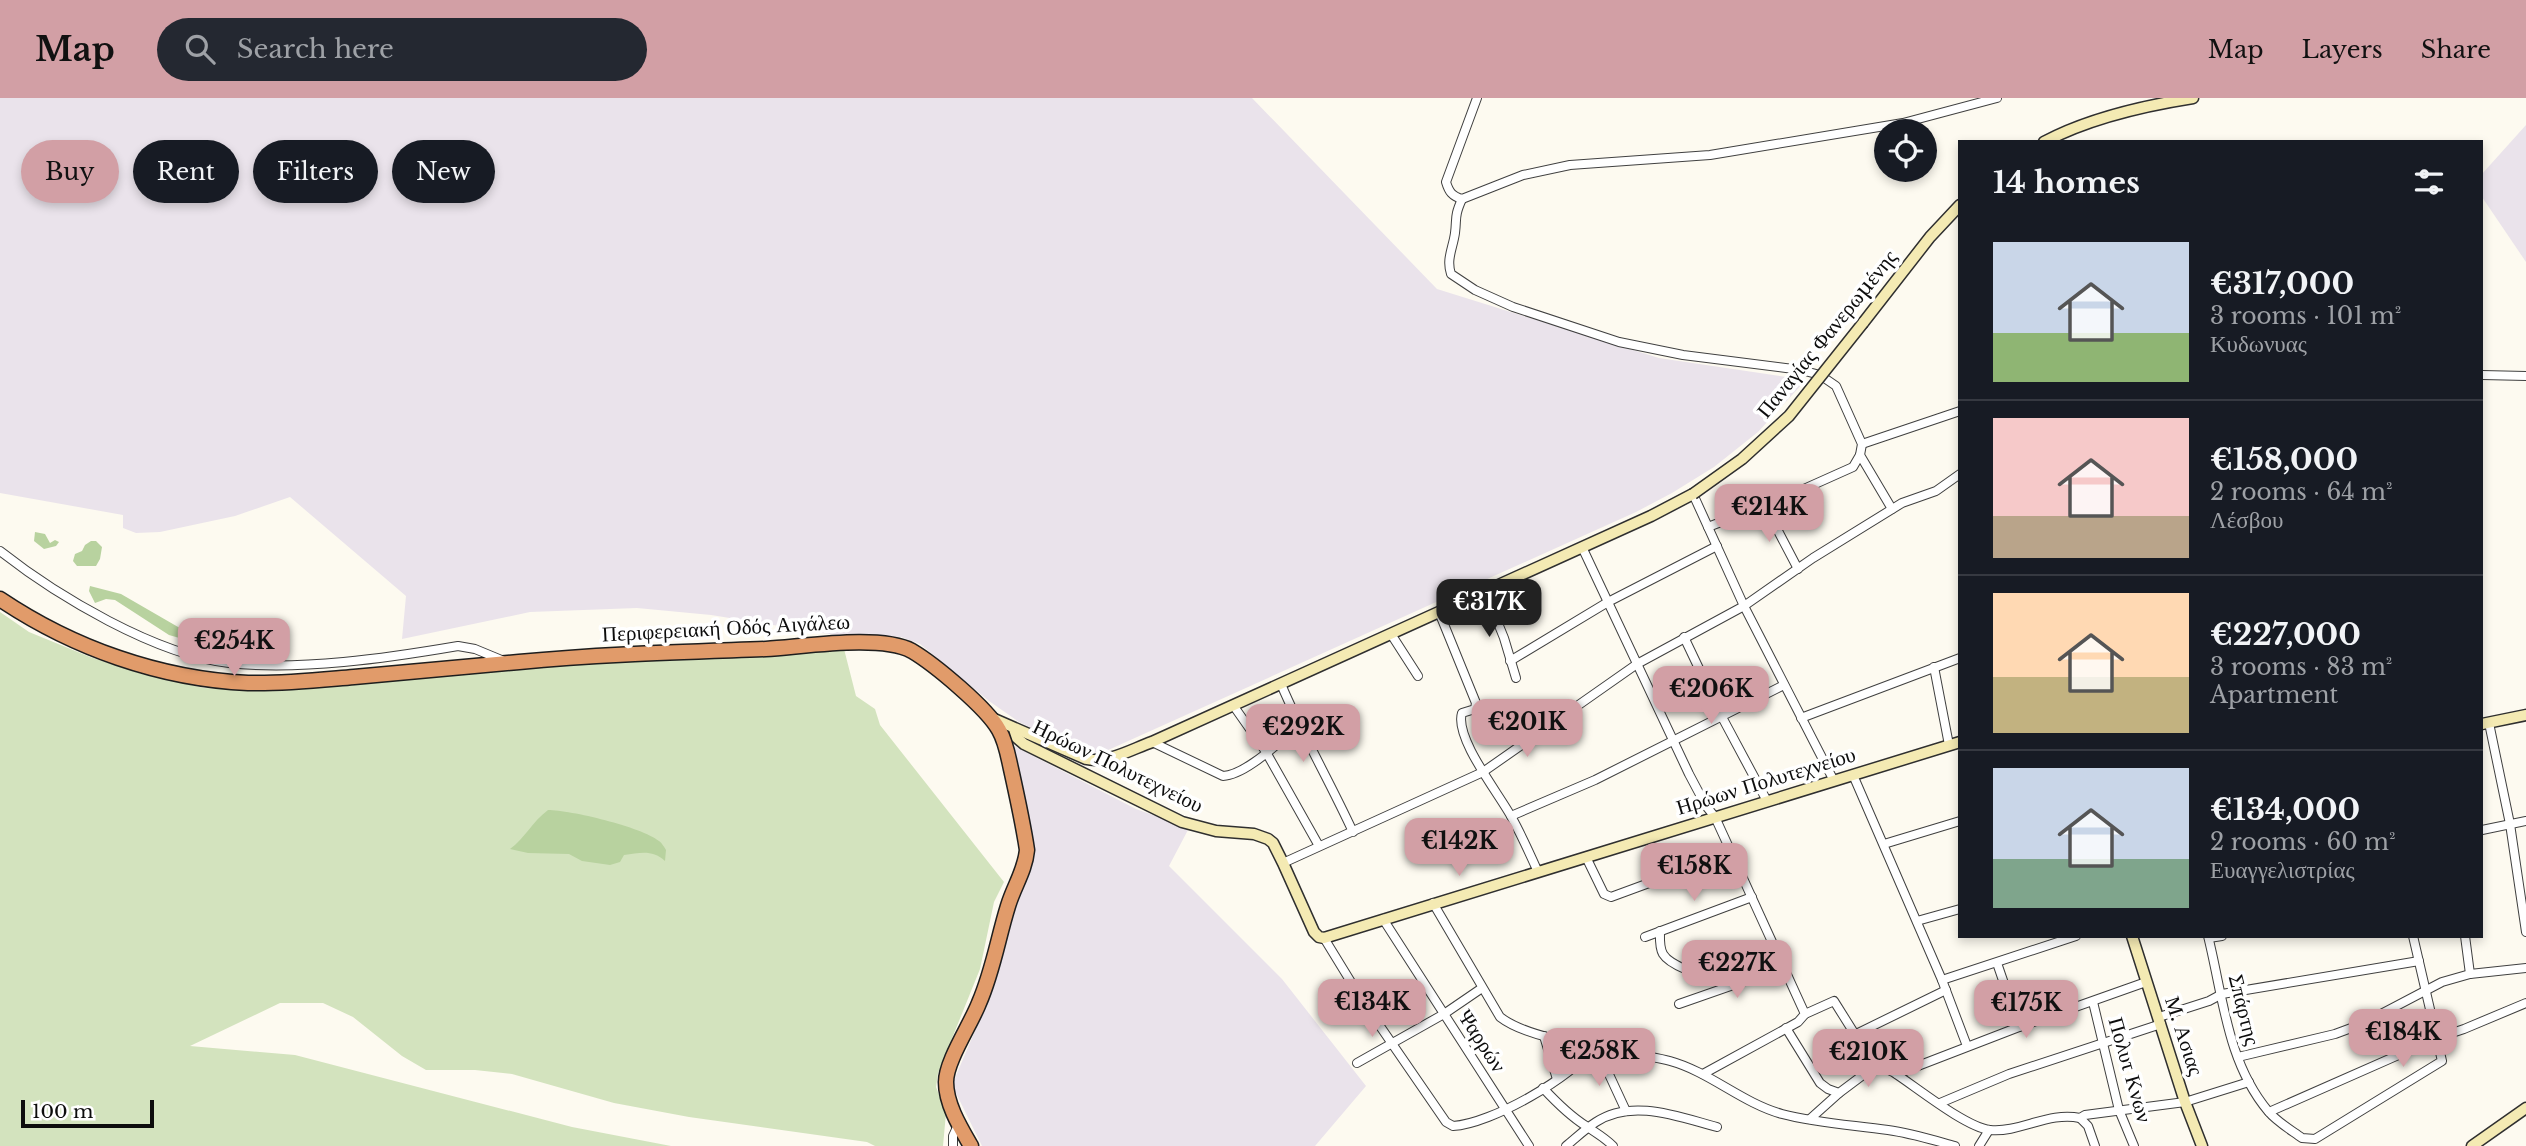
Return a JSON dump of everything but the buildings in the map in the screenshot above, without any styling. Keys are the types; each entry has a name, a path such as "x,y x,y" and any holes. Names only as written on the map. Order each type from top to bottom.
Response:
{"highway":[{"name":"Περιφερειακή Οδός Αιγάλεω","path":"0,599 42,625 96,649 157,669 198,677 248,682 279,682 662,651 790,648 857,643 886,644 911,651 933,666 988,716 999,730 1006,747 1027,850 1026,865 1008,905 992,973 949,1065 946,1078 947,1093 971,1146"}],"street":[{"path":"1476,98 1446,182 1454,197 1462,199 1522,175 1570,165 1710,155 1902,123 1997,98"},
{"path":"2049,140 2091,122 2160,100 2193,98"},
{"path":"1462,199 1455,215 1456,231 1448,258 1451,274 1462,283 1513,307 1619,342 1683,355 1801,370 1820,376 1836,386 1861,444 1860,455 1853,467 1765,506 1708,527"},
{"name":"Παναγίας Φανερωμένης","path":"988,716 1093,761 1152,742 1651,516 1693,494 1742,459 1788,416 1930,237 1958,207"},
{"path":"2483,375 2526,376"},
{"path":"1861,444 1958,412"},
{"path":"1860,455 1892,509"},
{"path":"1283,863 1483,772 1637,664 1744,606 1902,503 1936,491 1958,475"},
{"path":"1693,494 1744,606 1834,781"},
{"path":"1765,506 1798,569"},
{"path":"1510,661 1608,602 1717,546"},
{"path":"1582,547 1673,740 1706,806 1715,817 1805,1014"},
{"path":"0,551 72,600 143,636 194,656 228,663 267,665 352,659 458,646 475,649 507,663"},
{"path":"1485,591 1504,638 1516,678"},
{"path":"1439,612 1476,704 1475,709 1462,713 1462,732 1511,816 1538,872"},
{"path":"1391,634 1418,676"},
{"path":"1684,637 1722,717 1767,801"},
{"path":"1801,718 1958,659"},
{"path":"1934,667 1955,743"},
{"path":"1281,684 1298,726 1328,777 1353,832"},
{"path":"1511,816 1595,780 1784,685"},
{"path":"1233,705 1266,752 1319,846"},
{"path":"2526,715 2485,724 2510,824 2526,932"},
{"path":"1152,742 1223,776 1238,772 1298,726"},
{"name":"Ηρώων Πολυτεχνείου","path":"1014,729 1017,738 1024,744 1182,822 1216,831 1254,834 1268,839 1273,843 1283,863 1314,932 1324,938 1955,743"},
{"path":"1853,775 1968,1046"},
{"path":"2483,830 2526,821"},
{"path":"1884,844 1958,822"},
{"path":"1586,857 1604,894 1611,897 1679,872 1734,857"},
{"path":"1645,937 1752,897"},
{"path":"1433,903 1500,1017 1513,1026 1593,1049 1665,1060 1703,1074 1771,1110 1810,1119 1889,1130 1955,1146"},
{"path":"1917,921 1958,910"},
{"name":"Ψαρρών","path":"1382,919 1529,1146"},
{"path":"1660,931 1662,953 1669,960 1716,980 1737,985"},
{"path":"1324,938 1362,1000 1446,1122 1453,1126 1505,1110 1557,1079 1593,1049"},
{"path":"1942,980 2070,938"},
{"name":"Μ. Ασιας","path":"2133,938 2185,1102 2202,1146"},
{"name":"Σπάρτης","path":"2209,938 2230,1036 2249,1082 2269,1112 2302,1138 2315,1139 2439,1065 2442,1056 2437,1038"},
{"path":"2413,938 2437,1038"},
{"path":"2465,938 2470,974"},
{"path":"1940,1103 2009,1074 2102,1045 2222,994 2418,961"},
{"path":"1997,963 2020,1027"},
{"path":"1679,1004 1785,967"},
{"path":"2238,1057 2335,1034 2362,1024 2425,989 2470,974 2526,968"},
{"path":"1897,1074 2146,982"},
{"path":"1357,1063 1444,1014 1482,988"},
{"path":"1854,1035 1945,990"},
{"path":"1703,1074 1798,1022 1805,1014 1833,1001 1876,1068"},
{"name":"Πολυτ Κνων","path":"2093,1002 2119,1110 2134,1146"},
{"path":"2269,1112 2437,1038 2526,1003"},
{"path":"1786,1028 1820,1083 1839,1093"},
{"path":"1544,1036 1557,1079"},
{"path":"1593,1049 1607,1070 1626,1111"},
{"path":"1810,1119 1863,1075 1882,1067 1969,1122 1989,1129 2060,1116 2080,1118 2085,1115 2185,1102 2249,1082"},
{"path":"1544,1088 1558,1104 1588,1128 1601,1134 1613,1146"},
{"path":"2472,1146 2526,1108"},
{"path":"1566,1146 1605,1117 1626,1111 1661,1112 1717,1127"},
{"path":"2080,1118 2088,1126 2095,1146"},
{"path":"953,1146 953,1136 959,1123"},
{"path":"1979,1146 1989,1129"}],"shaded area":[{"path":"0,98 1252,98 1437,289 1659,358 1806,380 1758,432 1714,467 1636,512 1106,751 1092,753 1075,749 1019,722 920,644 901,637 835,635 711,615 637,608 530,612 402,639 406,596 290,497 235,516 160,532 136,533 123,528 123,515 0,493"},
{"path":"2526,125 2526,262 2483,198 2483,173"},
{"path":"1012,745 1136,809 1189,828 1169,866 1282,979 1366,1086 1315,1146 982,1146 952,1085 983,1012 1028,867"}],"green space":[{"path":"35,532 45,534 50,543 55,540 59,542 56,546 44,549 34,541"},
{"path":"91,541 96,541 102,547 100,559 96,566 77,566 73,561 75,554"},
{"path":"90,586 121,594 185,631 204,637 214,636 225,646 221,650 169,635 115,600 106,599 95,603 89,591"},
{"path":"0,612 29,632 90,657 142,674 204,688 274,690 567,663 844,649 856,696 875,709 880,725 1004,882 994,902 980,969 938,1073 936,1087 946,1113 943,1146 875,1146 867,1142 689,1117 614,1103 512,1074 475,1070 426,1070 402,1056 353,1017 323,1003 280,1003 190,1046 295,1055 572,1127 671,1146 0,1146"},
{"path":"548,810 605,820 638,830 660,842 666,850 665,861 651,853 641,853 624,855 620,862 610,865 582,861 569,854 528,853 510,849"}]}
